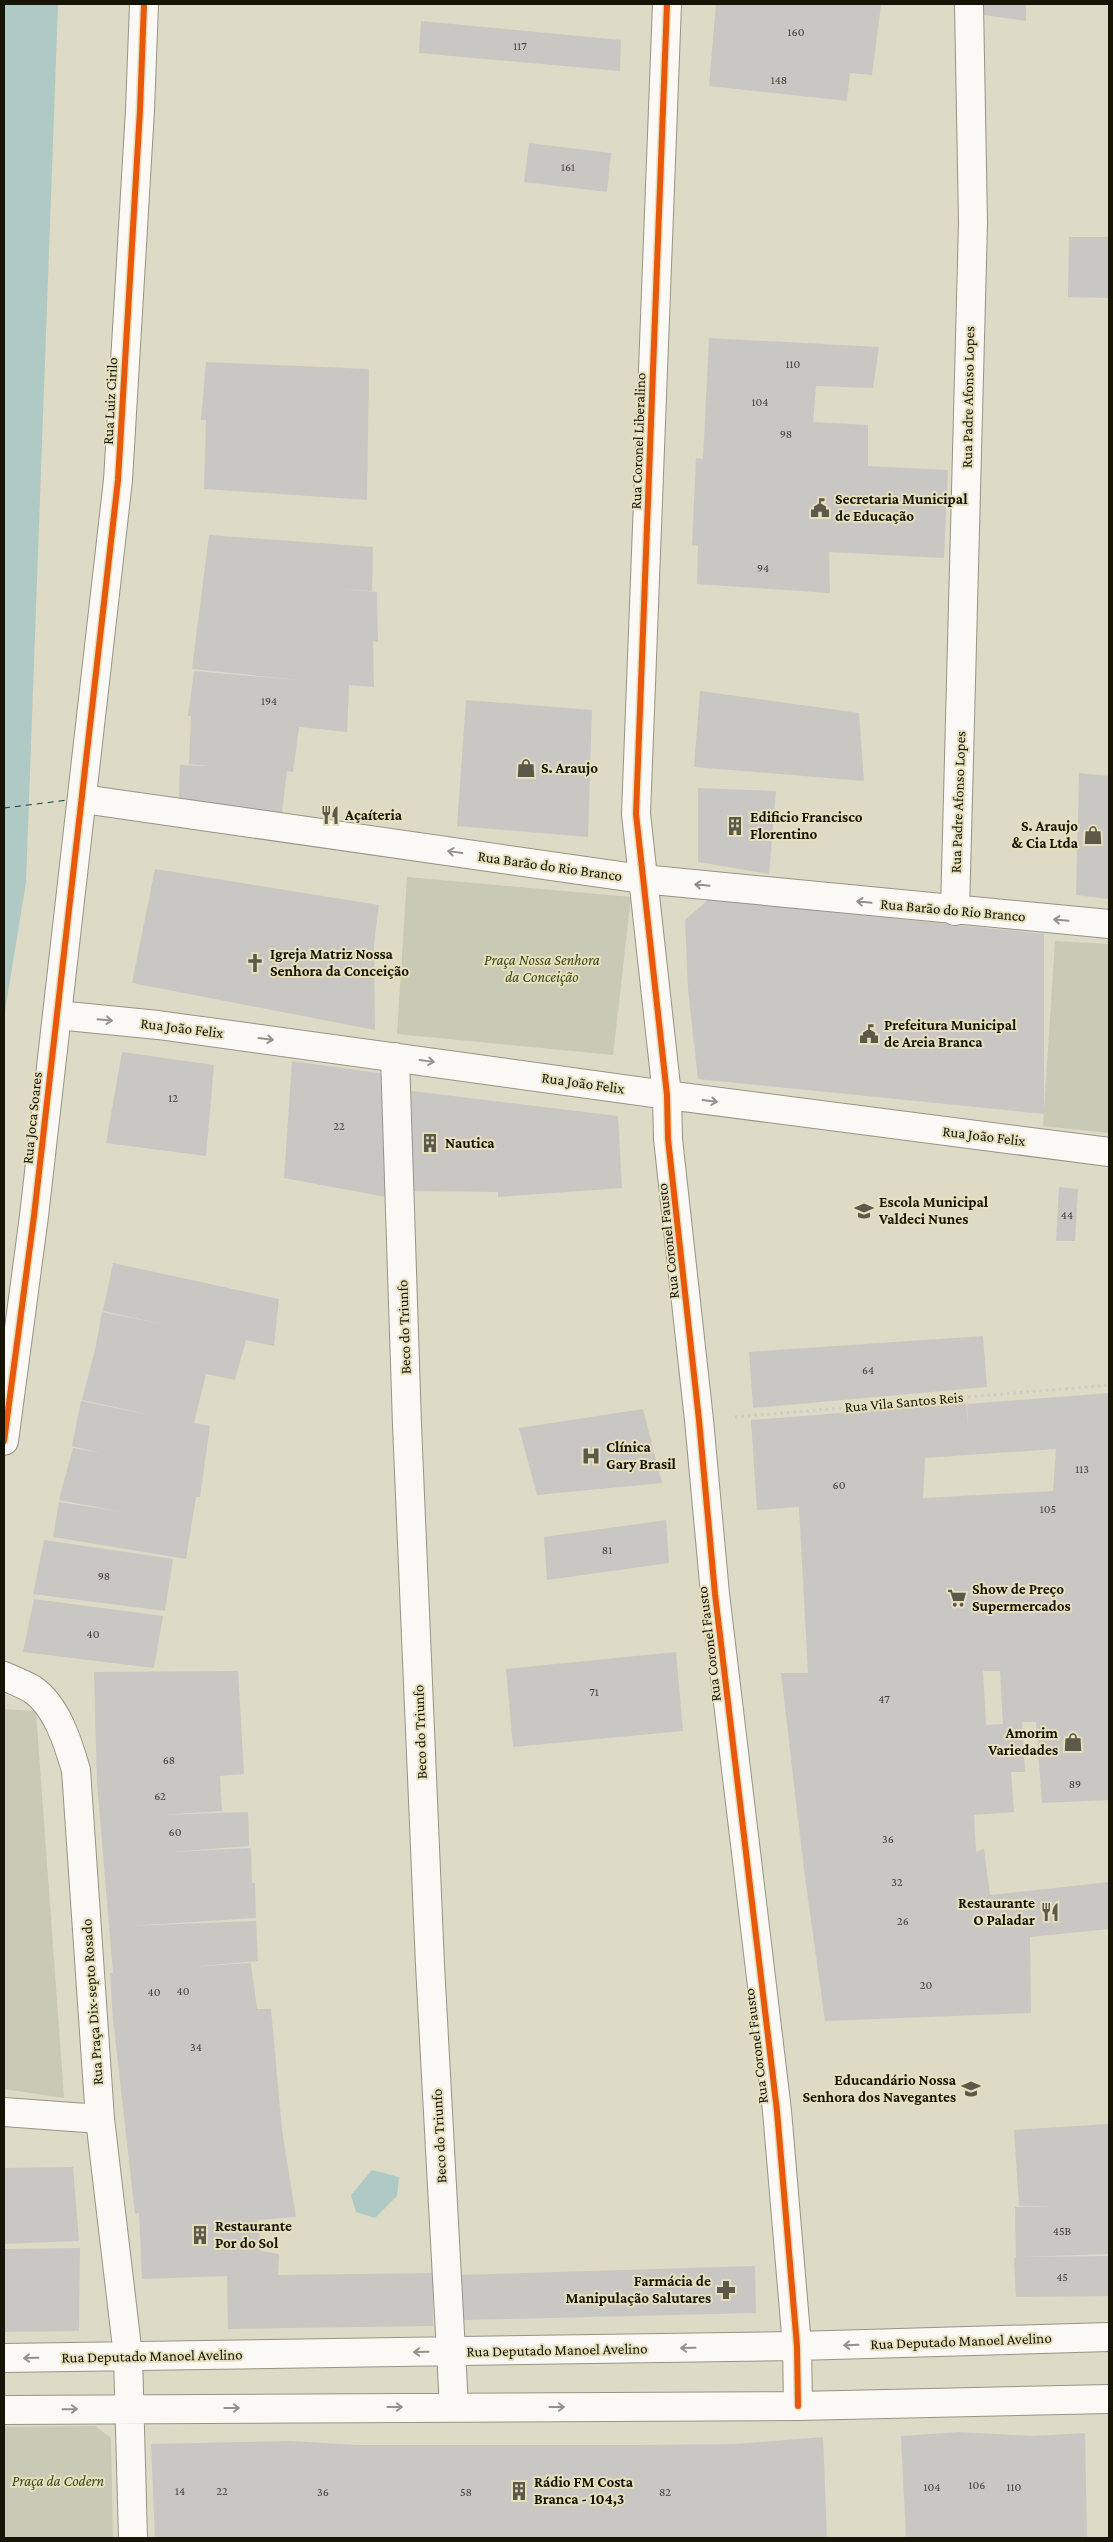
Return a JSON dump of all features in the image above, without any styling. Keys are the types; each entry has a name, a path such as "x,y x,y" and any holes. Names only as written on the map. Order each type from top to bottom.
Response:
{"street":[{"name":"Rua Luiz Cirilo","path":"83,799 118,480 140,110 144,4"},
{"name":"Rua Coronel Liberalino","path":"642,879 636,814 667,4"},
{"name":"Rua Padre Afonso Lopes","path":"955,911 972,223 968,4"},
{"name":"Rua Barão do Rio Branco","path":"83,799 642,879 955,911 1109,924"},
{"name":"Rua Joca Soares","path":"4,1440 34,1216 56,1015 83,799"},
{"name":"Rua Coronel Fausto","path":"642,879 667,1095 668,1139 699,1420 715,1594 776,2112 797,2346 798,2406"},
{"name":"Rua João Felix","path":"56,1015 167,1026 667,1095 1109,1152"},
{"name":"Beco do Triunfo","path":"395,1057 407,1425 428,1925 454,2407"},
{"name":"Rua Praça Dix-septo Rosado","path":"4,1676 33,1690 46,1703 67,1742 76,1770 100,2119 128,2356 133,2538"},
{"path":"4,2112 100,2119"},
{"name":"Rua Deputado Manoel Avelino","path":"4,2358 797,2346 1109,2337"},
{"path":"4,2410 798,2406 1109,2399"}],"green space":[{"name":"Praça Nossa Senhora da Conceição","path":"407,877 631,897 613,1055 397,1034"},
{"path":"1055,941 1109,944 1109,1133 1043,1126"},
{"path":"4,1709 36,1711 64,2098 4,2089"},
{"name":"Praça da Codern","path":"95,2426 111,2438 113,2538 4,2538 4,2427"}],"water":[{"path":"4,4 58,4 26,882 4,1017"},
{"path":"372,2170 399,2177 397,2196 375,2218 356,2212 351,2195"}],"building":[{"path":"716,4 881,5 872,75 850,73 847,101 709,86"},
{"path":"984,4 1026,4 1026,21 984,15"},
{"path":"421,21 621,40 620,71 419,53"},
{"path":"529,143 611,153 607,192 524,182"},
{"path":"1069,237 1109,237 1109,298 1068,297"},
{"path":"709,338 879,347 873,388 816,386 813,422 868,425 868,466 948,470 944,558 829,552 830,593 697,584 698,546 692,545 696,458 703,459"},
{"path":"206,362 369,369 367,500 204,489 206,420 201,420"},
{"path":"209,535 373,547 372,591 339,589 377,592 378,642 373,641 374,687 349,685 347,732 299,727 293,772 287,771 282,813 179,798 180,765 209,766 189,764 191,716 188,716 194,671 308,681 192,669"},
{"path":"700,691 859,713 864,781 694,767"},
{"name":"S. Araujo","path":"466,700 592,710 588,837 457,826"},
{"name":"S. Araujo & Cia Ltda","path":"1079,773 1109,776 1109,899 1076,895"},
{"name":"Edificio Francisco Florentino","path":"698,788 776,791 769,874 698,862"},
{"name":"Igreja Matriz Nossa Senhora da Conceição","path":"155,869 379,905 374,943 375,1030 132,983"},
{"name":"Prefeitura Municipal de Areia Branca","path":"709,899 1044,934 1044,1114 698,1079 688,989 685,920"},
{"path":"122,1052 214,1065 206,1156 106,1143"},
{"path":"292,1061 393,1075 386,1197 284,1178"},
{"path":"404,1090 618,1116 622,1188 498,1197 498,1192 406,1191"},
{"path":"1059,1187 1078,1189 1075,1241 1056,1241"},
{"path":"113,1263 279,1299 274,1346 246,1340 235,1380 206,1374 194,1423 210,1426 200,1497 196,1497 186,1559 53,1537 59,1502 122,1512 59,1500 73,1448 101,1453 72,1446 81,1401 156,1416 82,1400 95,1350 102,1312 162,1324 103,1311"},
{"path":"983,1336 987,1387 753,1408 749,1352"},
{"path":"1109,1393 1109,1800 1042,1803 1036,1722 1022,1722 1025,1772 1011,1772 1014,1812 974,1815 976,1852 984,1849 990,1895 1109,1882 1109,1929 1030,1937 1031,2013 825,2021 804,1870 781,1673 808,1673 799,1507 757,1510 751,1420 966,1403 968,1425 967,1404","holes":["1056,1449 1053,1491 923,1498 925,1458","983,1671 1000,1671 1003,1724 986,1725"]},
{"name":"Clínica Gary Brasil","path":"643,1409 662,1483 537,1495 519,1428"},
{"path":"666,1520 669,1563 547,1580 544,1537"},
{"path":"44,1540 173,1559 165,1611 33,1594"},
{"path":"34,1599 163,1616 154,1668 23,1652"},
{"path":"676,1652 683,1731 513,1747 506,1669"},
{"path":"238,1671 244,1774 220,1776 222,1811 160,1815 248,1812 249,1846 171,1852 251,1848 252,1883 240,1884 255,1883 256,1918 129,1926 256,1921 258,1961 190,1967 251,1963 257,2009 271,2009 282,2130 296,2217 258,2220 261,2251 279,2254 278,2275 433,2273 433,2326 228,2329 227,2276 142,2279 139,2213 135,2214 113,2020 110,1973 113,1973 97,1783 94,1672"},
{"path":"1109,2124 1109,2254 1020,2257 1109,2256 1109,2296 1016,2297 1014,2258 1016,2258 1015,2207 1057,2206 1019,2206 1014,2130"},
{"path":"73,2167 79,2241 4,2244 4,2168"},
{"path":"80,2248 79,2331 4,2332 4,2249"},
{"path":"755,2266 756,2313 463,2320 460,2275"},
{"path":"959,2432 1033,2436 1085,2433 1087,2538 906,2538 901,2436"},
{"path":"823,2437 827,2538 155,2538 151,2444 290,2441 356,2445 643,2445 736,2444"}],"ferry route":[{"path":"4,808 68,800"}],"cycle path":[{"path":"4,1441 34,1216 118,480 140,110 144,4"},
{"path":"667,4 636,814 667,1095 668,1139 699,1420 715,1594 777,2111 797,2346 798,2406"}],"place":[{"name":"Secretaria Municipal de Educação","path":"820,508"},
{"name":"S. Araujo","path":"526,768"},
{"name":"Açaíteria","path":"330,815"},
{"name":"Edificio Francisco Florentino","path":"735,826"},
{"name":"S. Araujo & Cia Ltda","path":"1093,835"},
{"name":"Igreja Matriz Nossa Senhora da Conceição","path":"255,963"},
{"name":"Prefeitura Municipal de Areia Branca","path":"869,1034"},
{"name":"Nautica","path":"430,1143"},
{"name":"Escola Municipal Valdeci Nunes","path":"864,1211"},
{"name":"Clínica Gary Brasil","path":"591,1456"},
{"name":"Show de Preço Supermercados","path":"957,1598"},
{"name":"Amorim Variedades","path":"1073,1742"},
{"name":"Restaurante O Paladar","path":"1050,1912"},
{"name":"Educandário Nossa Senhora dos Navegantes","path":"971,2089"},
{"name":"Restaurante Por do Sol","path":"200,2235"},
{"name":"Farmácia de Manipulação Salutares","path":"726,2290"},
{"name":"Rádio FM Costa Branca - 104,3","path":"519,2491"}]}
